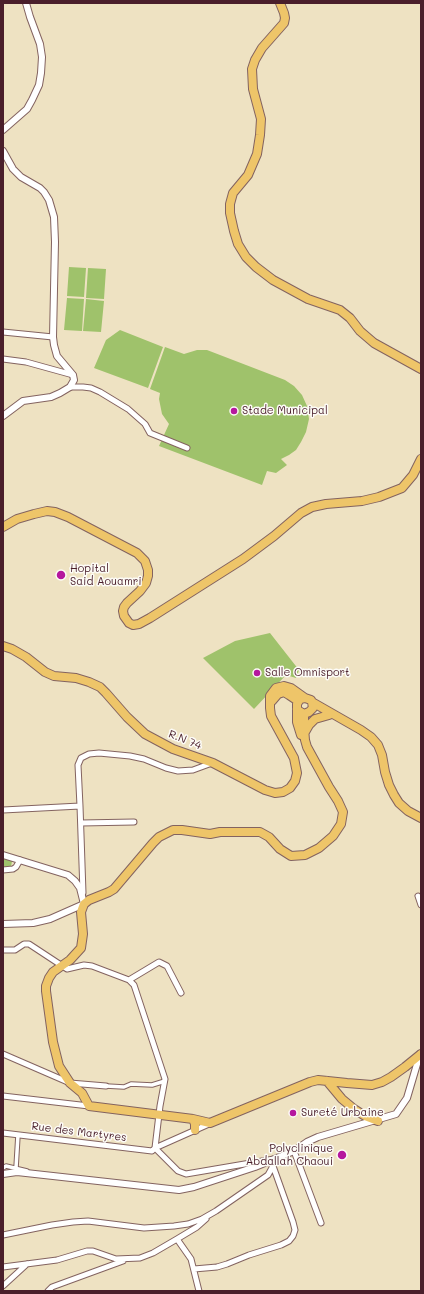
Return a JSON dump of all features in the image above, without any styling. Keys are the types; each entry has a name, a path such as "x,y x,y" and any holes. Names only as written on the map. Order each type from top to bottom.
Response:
{"main road":[{"path":"280,3 285,18 284,23 262,48 252,69 253,89 261,118 260,135 257,154 248,175 233,193 230,204 230,213 238,244 246,257 273,280 308,300 340,310 350,318 360,331 374,343 421,369"},
{"path":"3,527 17,519 34,514 46,511 55,512 68,516 137,553 145,561 148,576 146,583 128,602 123,611 129,624 139,624 243,559 301,513 312,507 326,504 362,501 379,497 402,488 414,475 421,459"},
{"name":"R.N 74","path":"3,646 26,657 45,672 54,676 76,678 100,687 127,717 145,734 173,749 213,763 265,790 275,793 283,792 290,788 295,781 297,773 294,758 273,721 270,705 271,694 280,686 291,688 304,706 333,716 361,730 371,737 378,745 382,755 385,772 394,795 399,803 408,811 421,818"},
{"path":"304,706 305,737 319,769 343,812 341,824 333,836 319,848 305,855 291,856 280,849 269,837 260,832 220,832 210,834 188,830 173,830 165,833 153,843 114,889 89,900 84,904 81,912 83,934 81,948 70,960 53,972 49,978 46,991 59,1066 70,1083 82,1093 89,1106 159,1114 210,1123 318,1080 347,1084 372,1085 391,1078 421,1054"},
{"path":"305,737 312,721 320,717 333,716"},
{"path":"327,1081 342,1099 354,1109 365,1116 378,1120"},
{"path":"193,1119 195,1130"}],"street":[{"path":"3,130 27,109 38,85 41,73 42,57 40,44 26,3"},
{"path":"3,151 13,169 21,177 44,192 49,200 54,217 55,242 53,337 57,356 73,375 74,380 70,387"},
{"path":"3,332 53,337"},
{"path":"3,359 26,362 73,375"},
{"path":"3,416 23,401 51,397 70,387 87,388 100,392 128,409 145,424 150,433 187,448"},
{"path":"84,904 78,765 81,758 89,754 99,753 130,756 178,771 193,770 213,763"},
{"path":"3,810 80,806"},
{"path":"81,823 134,822"},
{"path":"3,855 68,875 80,888 84,904"},
{"path":"3,870 16,868 20,860"},
{"path":"418,896 421,905"},
{"path":"3,924 33,923 50,919 84,904"},
{"path":"3,950 15,950 24,944 28,944 67,969 92,966 130,980 134,985 165,1081 154,1150"},
{"path":"130,980 159,962 167,966 181,993"},
{"path":"3,1054 70,1083 124,1087 130,1084 152,1085 165,1081"},
{"path":"3,1174 17,1172 179,1190 194,1187 255,1167 294,1151 307,1142 318,1137 396,1114 403,1105 409,1092 421,1054"},
{"path":"3,1096 89,1106"},
{"path":"154,1150 210,1123"},
{"name":"Rue des Martyres","path":"3,1133 154,1150"},
{"path":"16,1168 18,1134"},
{"path":"154,1150 178,1171 186,1174 274,1159"},
{"path":"294,1151 321,1223"},
{"path":"3,1235 52,1224 81,1221 144,1228 174,1226 202,1220 268,1175 273,1166 274,1159"},
{"path":"3,1168 6,1166 26,1170 33,1174"},
{"path":"194,1269 217,1267 227,1264 281,1245 289,1241 294,1236 293,1222 273,1166"},
{"path":"3,1267 57,1260 87,1251 93,1251 116,1259 140,1258 153,1253 197,1227 216,1211"},
{"path":"177,1239 191,1259 199,1291"},
{"path":"48,1291 52,1288 128,1259"},
{"path":"3,1286 28,1264"}],"green space":[{"path":"69,267 86,268 84,297 67,296"},
{"path":"88,268 106,269 104,299 86,298"},
{"path":"67,298 84,299 82,331 64,330"},
{"path":"86,299 104,301 101,332 83,331"},
{"path":"120,330 163,347 148,388 94,368 106,340"},
{"name":"Stade Municipal","path":"165,347 184,354 197,350 207,350 285,380 294,386 302,395 307,406 309,419 306,432 296,450 281,459 287,465 276,473 267,471 262,485 159,446 169,424 162,414 159,399 160,393 150,389"},
{"name":"Salle Omnisport","path":"270,633 299,670 296,678 286,675 254,709 203,658 235,641"},
{"path":"3,858 12,861 11,867 3,868"}],"place":[{"name":"Stade Municipal","path":"234,411"},
{"name":"Hopital Said Aouamri","path":"61,575"},
{"name":"Salle Omnisport","path":"257,673"},
{"name":"Sureté Urbaine","path":"293,1113"},
{"name":"Polyclinique Abdallah Chaoui","path":"342,1155"}]}
